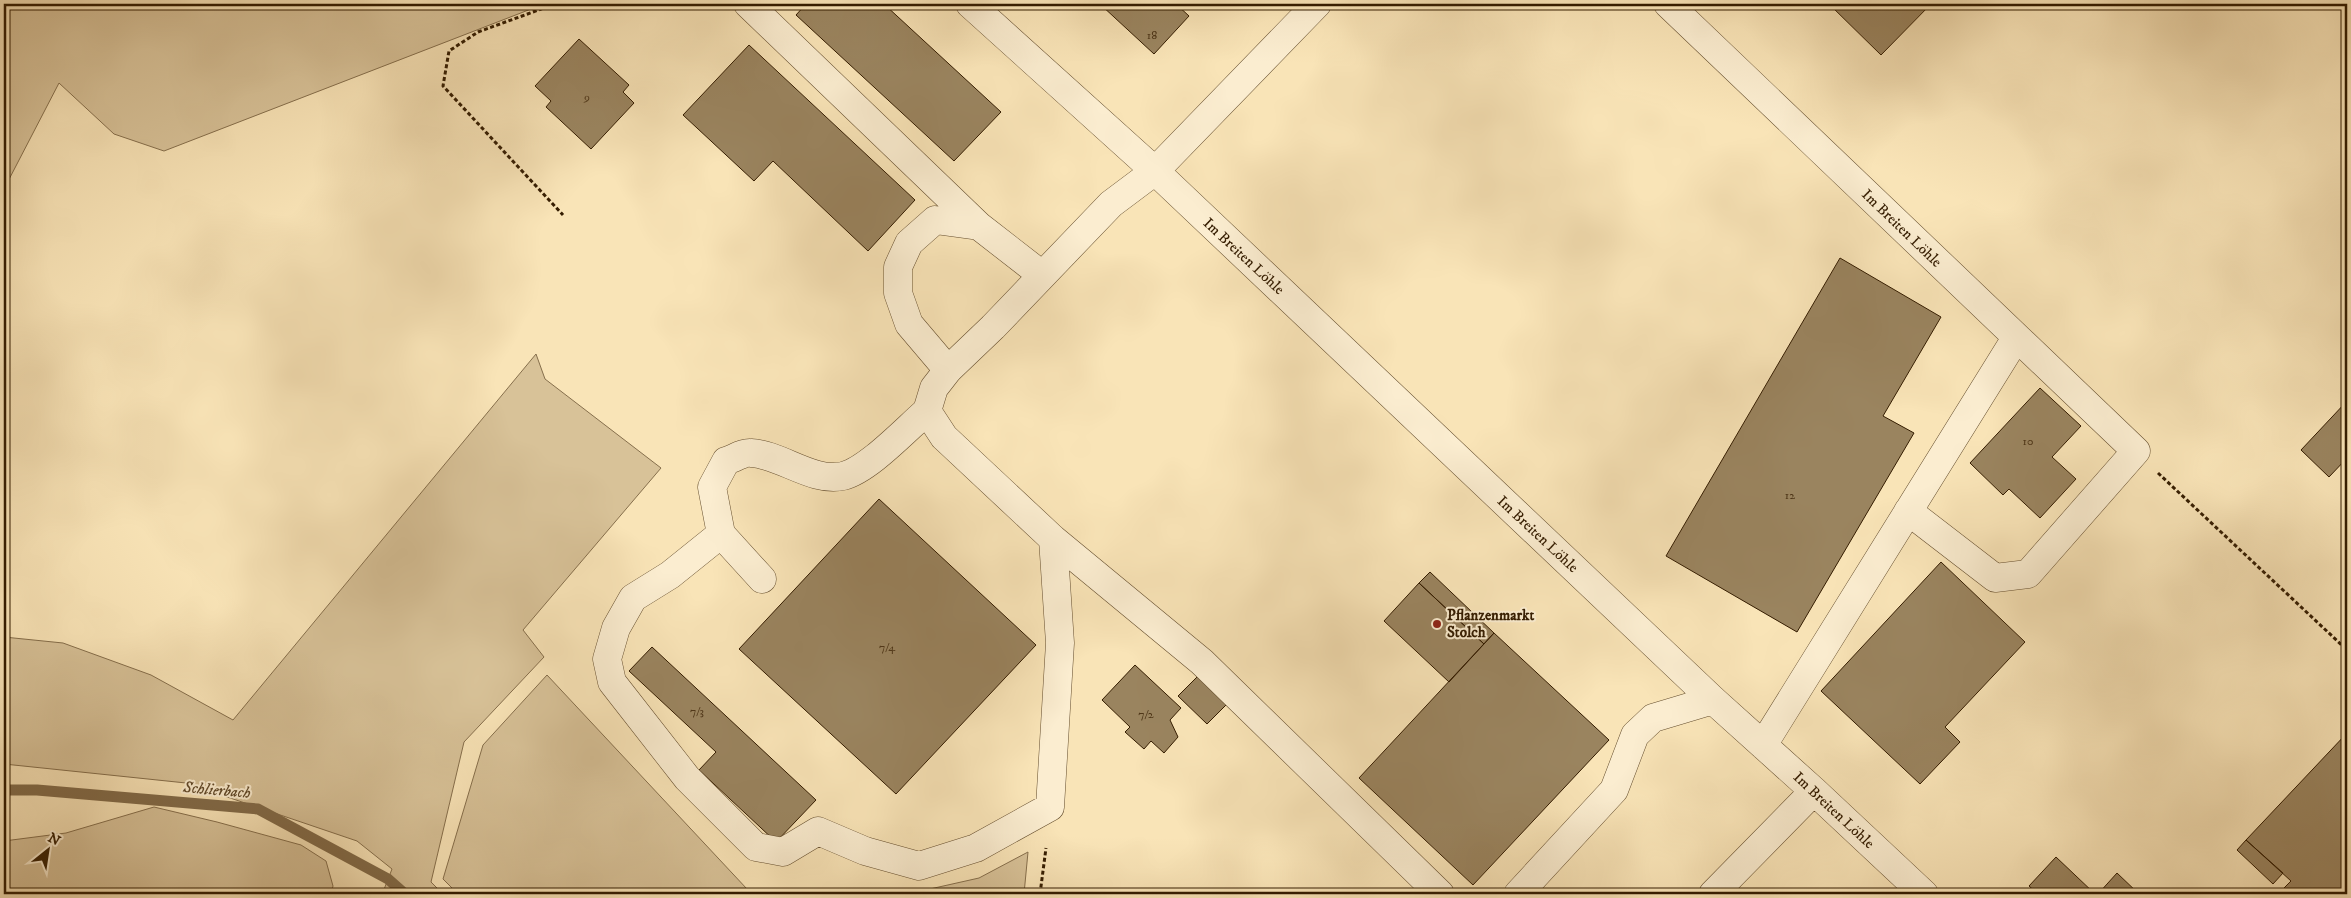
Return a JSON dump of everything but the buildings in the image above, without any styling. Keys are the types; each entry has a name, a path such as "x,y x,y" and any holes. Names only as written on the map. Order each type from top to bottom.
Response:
{"street":[{"path":"748,4 978,226 1042,275"},
{"name":"Im Breiten Löhle","path":"970,4 1155,172 1713,700 1924,894"},
{"path":"762,579 720,534 712,487 726,461 750,452 782,461 811,474 842,476 862,468 927,411 934,388 948,370 1111,204 1155,172 1317,4"},
{"name":"Im Breiten Löhle","path":"1668,4 2136,452"},
{"path":"948,370 909,324 898,293 898,267 909,243 935,220 978,226"},
{"path":"1763,745 2016,338"},
{"path":"927,411 944,437 1053,539 1202,662 1440,894"},
{"path":"1908,511 1995,578 2028,574 2136,452"},
{"path":"720,534 670,575 634,598 616,628 607,660 612,682 675,763 756,847 783,852 818,832 865,851 919,866 976,848 1050,807 1060,643 1053,539"},
{"path":"1518,894 1614,790 1635,735 1653,718 1713,700"},
{"path":"1713,894 1814,791"}],"path":[{"path":"555,4 478,32 449,51 443,86 564,214"},
{"path":"2136,452 2347,650"},
{"path":"1040,894 1050,807"}],"shaded area":[{"path":"4,4 544,4 164,151 114,134 59,83 4,189"},
{"path":"536,354 545,379 661,468 523,630 544,657 464,742 431,882 443,894 385,894 383,892 392,869 357,841 186,783 4,764 4,637 63,643 151,675 233,720"},
{"path":"547,675 747,889 921,891 979,878 1028,852 1024,894 458,894 443,879 483,745"},
{"path":"154,807 301,845 326,861 333,886 331,894 4,894 4,841 66,833"}],"waterway":[{"name":"Schlierbach","path":"4,790 37,790 258,809 388,879 405,894"}],"place":[{"name":"Pflanzenmarkt Stolch","path":"1437,624"}]}
